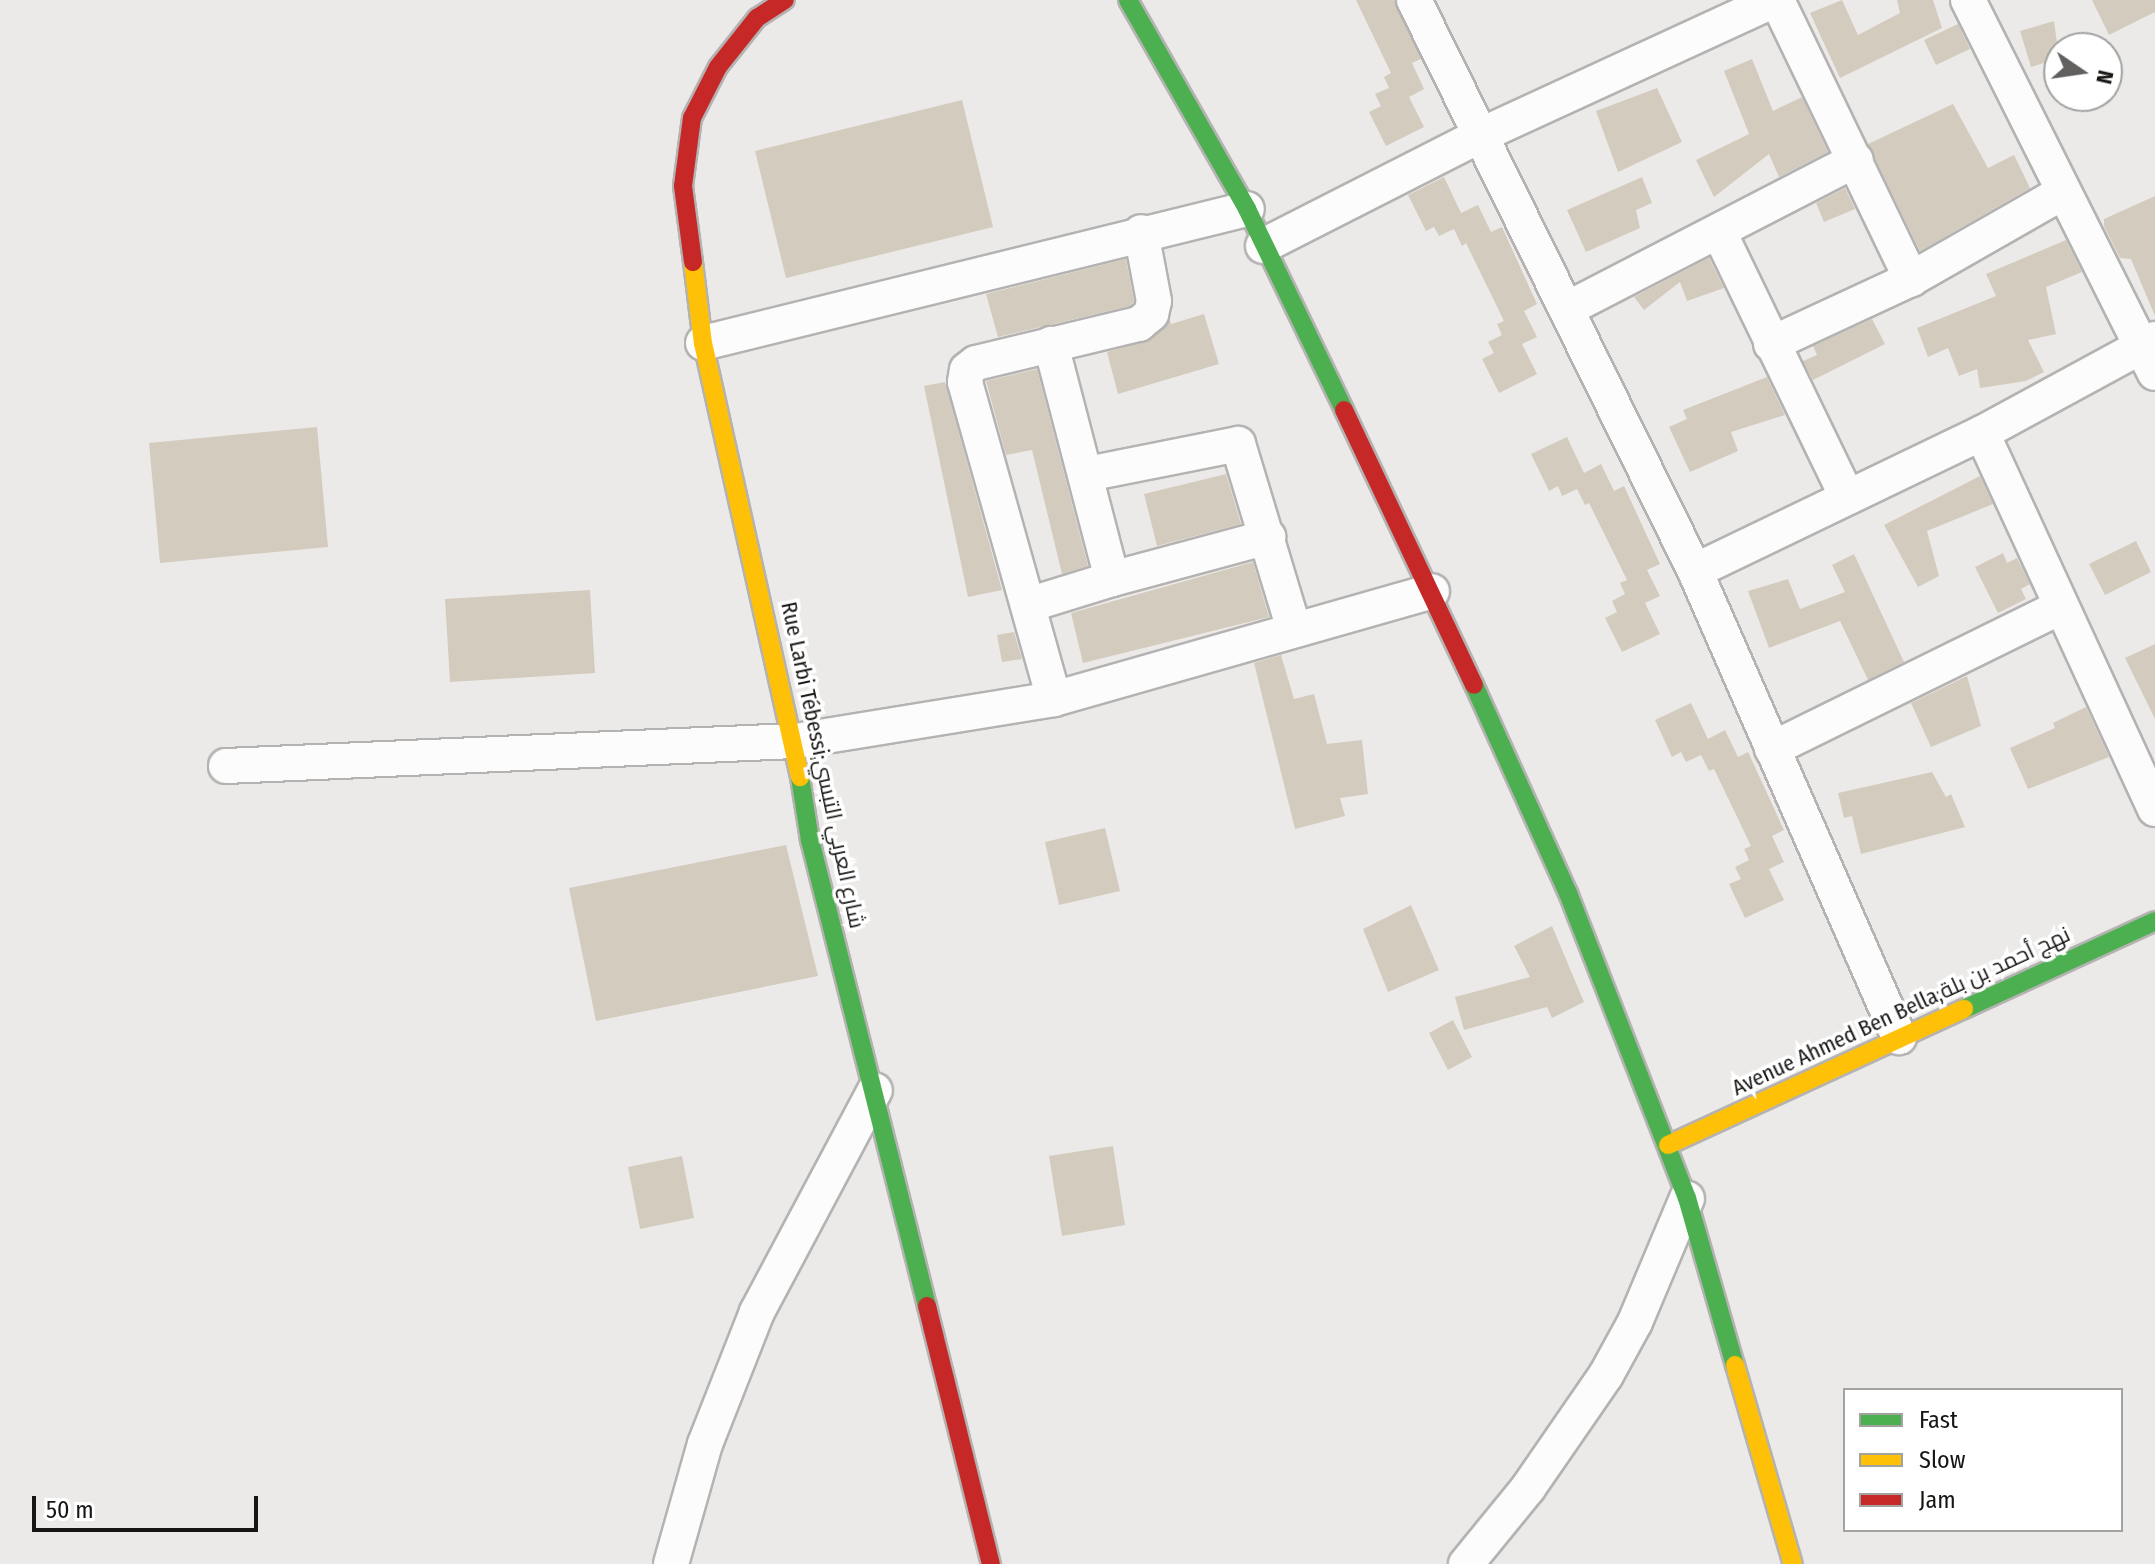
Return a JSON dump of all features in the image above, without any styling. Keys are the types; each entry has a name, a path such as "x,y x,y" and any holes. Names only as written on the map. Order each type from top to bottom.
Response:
{"street":[{"name":"Rue Larbi Tébessi;شارع العربي التبسي","path":"785,0 757,18 718,67 692,118 683,186 703,343 795,741 810,840 875,1090 991,1564"},
{"path":"1128,0 1247,209 1432,591 1568,893 1687,1198 1793,1564"},
{"path":"1414,0 1695,571 1899,1037"},
{"path":"1263,246 1713,14 1776,0 1911,279"},
{"path":"1695,571 2150,352 2062,193 1968,0"},
{"path":"1567,309 1856,160"},
{"path":"1771,344 1911,279 2062,193"},
{"path":"703,343 1141,232 1247,209"},
{"path":"1054,699 965,382 967,370 976,363 1139,324 1151,314 1154,301 1141,232"},
{"path":"1719,232 1847,497"},
{"path":"1051,344 1112,579"},
{"path":"1982,433 2155,809"},
{"path":"1087,474 1238,444 1294,629"},
{"path":"1028,605 1268,537"},
{"path":"226,766 795,741 1054,699 1432,591"},
{"path":"1772,749 2061,607"},
{"name":"Avenue Ahmed Ben Bella;نهج أحمد بن بلة","path":"1668,1145 2155,921"},
{"path":"671,1564 705,1444 757,1312 875,1090"},
{"path":"1466,1564 1528,1488 1606,1375 1635,1322 1687,1198"}],"building":[{"path":"1356,0 1394,0 1421,59 1412,63 1424,89 1409,97 1424,127 1386,146 1369,112 1381,106 1375,94 1389,88 1384,77 1391,73"},
{"path":"1842,0 1858,35 1900,13 1897,0 1933,0 1942,28 1840,78 1810,13"},
{"path":"2092,0 2155,0 2155,12 2115,32 2108,32"},
{"path":"2054,21 2055,32 2043,32 2043,63 2031,67 2020,31"},
{"path":"1958,24 1970,49 1936,65 1924,40"},
{"path":"1752,59 1773,111 1802,97 1828,152 1779,177 1769,154 1714,197 1696,160 1749,134 1724,71"},
{"path":"1657,88 1682,142 1618,172 1596,111"},
{"path":"962,100 993,227 786,278 755,151"},
{"path":"1953,104 1988,168 2014,155 2030,188 1920,251 1868,144"},
{"path":"1444,177 1461,213 1478,205 1491,232 1502,227 1537,304 1524,311 1537,337 1522,344 1537,374 1499,393 1482,359 1494,353 1488,342 1502,335 1497,324 1504,321 1466,243 1462,246 1454,229 1439,236 1434,227 1426,231 1408,195"},
{"path":"1642,177 1652,203 1636,210 1640,228 1586,252 1567,210"},
{"path":"1845,188 1855,209 1824,222 1816,203"},
{"path":"2155,196 2155,316 2131,259 2120,258 2104,226 2104,219"},
{"path":"2066,240 2082,272 2046,287 2056,334 2028,340 2044,372 2026,381 1980,388 1977,369 1959,376 1948,348 1928,357 1917,328 1996,296 1986,274"},
{"path":"1709,258 1724,288 1687,301 1680,282 1644,310 1634,297"},
{"path":"1126,259 1134,301 1130,306 998,337 986,294"},
{"path":"1204,314 1219,364 1118,394 1107,352 1151,340 1170,320 1171,324"},
{"path":"1872,319 1885,344 1813,380 1803,361 1817,355 1813,346"},
{"path":"1037,369 1088,566 1062,574 1032,450 1006,455 986,381"},
{"path":"1767,377 1785,415 1731,432 1738,451 1690,472 1669,427 1687,419 1683,410"},
{"path":"945,382 1002,590 968,597 924,386"},
{"path":"317,427 328,547 160,563 149,443"},
{"path":"1567,437 1584,473 1601,464 1614,491 1624,486 1660,564 1647,570 1660,596 1645,603 1660,634 1622,652 1605,618 1617,612 1612,601 1625,594 1620,583 1627,580 1589,503 1585,505 1577,489 1562,496 1558,486 1549,491 1531,454"},
{"path":"1226,474 1241,524 1157,546 1144,494"},
{"path":"1980,476 1993,504 1927,531 1939,576 1918,587 1884,525"},
{"path":"2136,541 2151,572 2105,595 2089,564"},
{"path":"2003,553 2007,563 2017,558 2030,584 2021,589 2026,599 1998,613 1975,567"},
{"path":"1854,554 1904,662 1868,680 1840,621 1769,648 1748,591 1788,579 1800,609 1845,592 1832,565"},
{"path":"1253,562 1269,617 1083,663 1071,613"},
{"path":"590,590 595,673 450,682 445,599"},
{"path":"1014,632 1022,659 1002,662 997,635"},
{"path":"2155,644 2155,719 2125,658"},
{"path":"1281,655 1294,699 1314,694 1327,744 1362,740 1368,794 1340,798 1345,816 1295,829 1254,663"},
{"path":"1967,676 1981,726 1931,747 1911,703"},
{"path":"1691,703 1708,739 1725,730 1738,757 1748,752 1784,830 1772,836 1784,862 1769,869 1784,900 1745,918 1729,884 1741,879 1735,867 1749,860 1744,849 1751,846 1714,769 1709,771 1701,755 1686,762 1681,752 1672,757 1655,720"},
{"path":"2086,707 2109,757 2028,789 2010,748 2055,728 2053,723"},
{"path":"1932,772 1946,797 1951,794 1965,827 1861,854 1852,816 1844,818 1838,793"},
{"path":"1105,828 1120,891 1059,905 1045,842"},
{"path":"786,845 818,976 596,1021 569,888"},
{"path":"1411,905 1439,970 1388,992 1363,929"},
{"path":"1552,926 1584,1002 1552,1018 1547,1007 1464,1030 1455,997 1530,977 1514,946"},
{"path":"1453,1020 1472,1057 1448,1070 1429,1033"},
{"path":"1113,1146 1125,1225 1062,1236 1049,1156"},
{"path":"682,1156 694,1218 640,1229 628,1167"}],"traffic: fast":[{"path":"1128,0 1247,209 1344,410"},
{"path":"1474,685 1568,893 1687,1198 1735,1365"},
{"path":"800,777 810,840 927,1306"},
{"path":"1964,1009 2155,921"}],"traffic: slow":[{"path":"693,262 703,343 800,777"},
{"path":"1668,1145 1964,1009"},
{"path":"1735,1365 1793,1564"}],"traffic: jam":[{"path":"693,262 683,186 692,118 718,67 757,18 785,0"},
{"path":"1344,410 1474,685"},
{"path":"927,1306 991,1564"}]}
